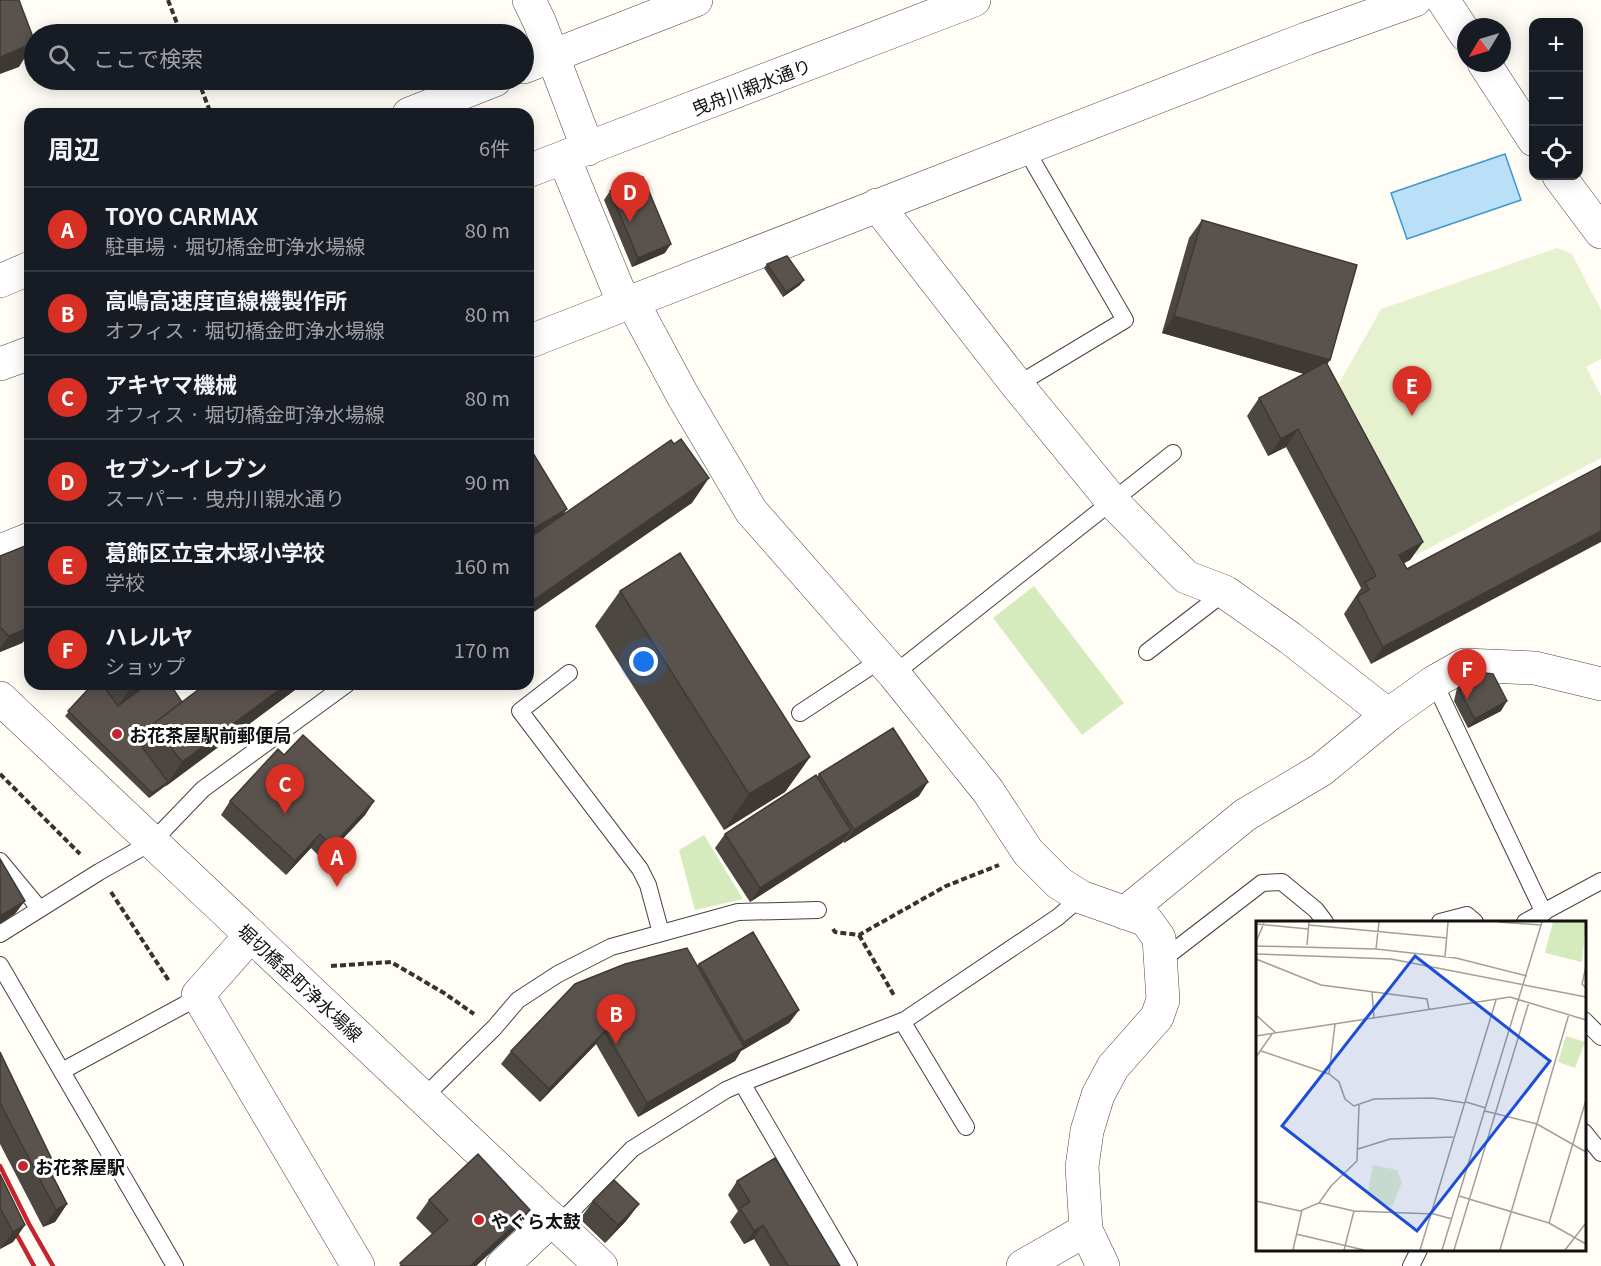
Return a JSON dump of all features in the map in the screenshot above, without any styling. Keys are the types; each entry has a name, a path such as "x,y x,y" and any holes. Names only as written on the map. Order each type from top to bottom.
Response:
{"street":[{"path":"529,0 533,24"},
{"path":"538,61 696,0"},
{"name":"曳舟川親水通り","path":"534,169 974,0"},
{"path":"534,340 1305,39 1415,0"},
{"path":"1443,0 1457,21"},
{"path":"534,34 538,61 576,153 628,302 751,511 888,667 988,791 1028,852 1059,883 1081,897 1146,920 1159,938 1163,1000 1156,1017 1113,1067 1098,1095 1087,1131 1082,1167 1086,1230 1103,1266"},
{"path":"1490,72 1529,134"},
{"path":"424,108 470,90"},
{"path":"1562,180 1601,232"},
{"path":"877,205 1017,385 1112,501 1186,577 1225,592 1290,638 1388,715"},
{"path":"0,281 24,271"},
{"path":"0,364 24,355"},
{"path":"0,551 24,541"},
{"path":"1125,913 1245,816 1321,770 1388,715 1434,682 1464,665 1534,668 1601,684"},
{"name":"堀切橋金町浄水場線","path":"0,698 601,1266"},
{"path":"251,935 198,995 358,1266"},
{"path":"502,1266 555,1222"},
{"path":"1023,1266 1086,1230"}],"lane":[{"path":"1017,385 1125,320 1025,148"},
{"path":"800,713 888,667 1173,453"},
{"path":"1147,652 1225,592"},
{"path":"568,673 520,711 640,869 648,885 660,933"},
{"path":"1434,682 1544,913"},
{"path":"0,934 39,908 152,842 203,789 339,690"},
{"path":"0,861 39,908"},
{"path":"1162,960 1262,883 1282,882 1316,910 1324,921"},
{"path":"1527,921 1601,882"},
{"path":"555,1222 632,1149 726,1090 902,1021 1058,917 1081,897"},
{"path":"423,1098 494,1028 518,1000 558,974 611,947 738,912 818,909"},
{"path":"1444,921 1467,915 1474,921"},
{"path":"0,965 175,1266"},
{"path":"62,1071 184,1005 198,995"},
{"path":"902,1021 966,1127"},
{"path":"1586,1022 1601,1037"},
{"path":"742,1083 849,1266"},
{"path":"1586,1134 1601,1153"},
{"path":"1412,1266 1419,1251"}],"path":[{"path":"168,0 177,24"},
{"path":"202,90 209,108"},
{"path":"818,909 835,932 859,935 946,886 1028,852"},
{"path":"859,935 902,1009 902,1021"},
{"path":"297,979 318,967 390,962 444,993 494,1028"}],"green space":[{"path":"1557,248 1572,254 1601,310 1601,359 1586,367 1601,396 1601,458 1416,555 1332,396 1381,309"},
{"path":"1034,586 1124,703 1082,735 993,618"},
{"path":"704,835 743,899 695,910 679,850"}],"water":[{"path":"1505,154 1521,200 1407,239 1391,193"}],"building":[{"path":"0,0 19,0 28,24 24,24 24,47 0,57"},
{"path":"643,177 671,244 638,258 610,191"},
{"path":"1202,220 1357,265 1330,360 1174,316"},
{"path":"787,256 804,280 786,292 767,264"},
{"path":"1326,362 1423,542 1399,555 1407,569 1601,466 1601,531 1383,647 1357,597 1369,590 1365,582 1376,576 1298,429 1281,439 1259,398"},
{"path":"681,439 709,478 534,600 534,535 671,440 674,444"},
{"path":"534,455 567,509 534,528"},
{"path":"24,546 24,630 9,636 0,627 0,556"},
{"path":"680,553 810,757 749,794 620,591"},
{"path":"1477,672 1493,674 1507,701 1475,719 1460,692 1464,679"},
{"path":"87,690 106,690 118,706 140,690 174,690 182,702 153,724 139,743 168,782 152,793 68,711"},
{"path":"198,690 279,690 182,762 153,724"},
{"path":"893,728 928,782 854,830 819,774"},
{"path":"303,735 374,801 332,846 320,834 295,861 230,801 278,749 284,755"},
{"path":"816,775 851,830 760,888 725,834"},
{"path":"0,859 25,901 0,916"},
{"path":"753,932 799,1010 744,1042 699,964"},
{"path":"687,948 744,1047 647,1103 605,1031 549,1089 511,1051 575,984 625,964"},
{"path":"0,1052 57,1170 51,1173 67,1204 56,1210 0,1103"},
{"path":"478,1154 530,1210 470,1266 403,1266 400,1263 448,1220 429,1200"},
{"path":"775,1158 840,1266 788,1266 763,1225 754,1231 740,1208 750,1202 737,1181"},
{"path":"0,1174 25,1225 13,1232 0,1208"},
{"path":"614,1180 639,1204 618,1225 593,1201"}],"railway":[{"path":"0,1166 53,1266"},
{"path":"0,1204 34,1266"}],"place":[{"name":"セブン-イレブン","path":"630,222"},
{"name":"葛飾区立宝木塚小学校","path":"1412,416"},
{"name":"ハレルヤ","path":"1467,699"},
{"name":"お花茶屋駅前郵便局","path":"117,734"},
{"name":"アキヤマ機械","path":"285,814"},
{"name":"TOYO CARMAX","path":"337,887"},
{"name":"高嶋高速度直線機製作所","path":"616,1044"},
{"name":"お花茶屋駅","path":"23,1166"},
{"name":"やぐら太鼓","path":"479,1220"}]}
